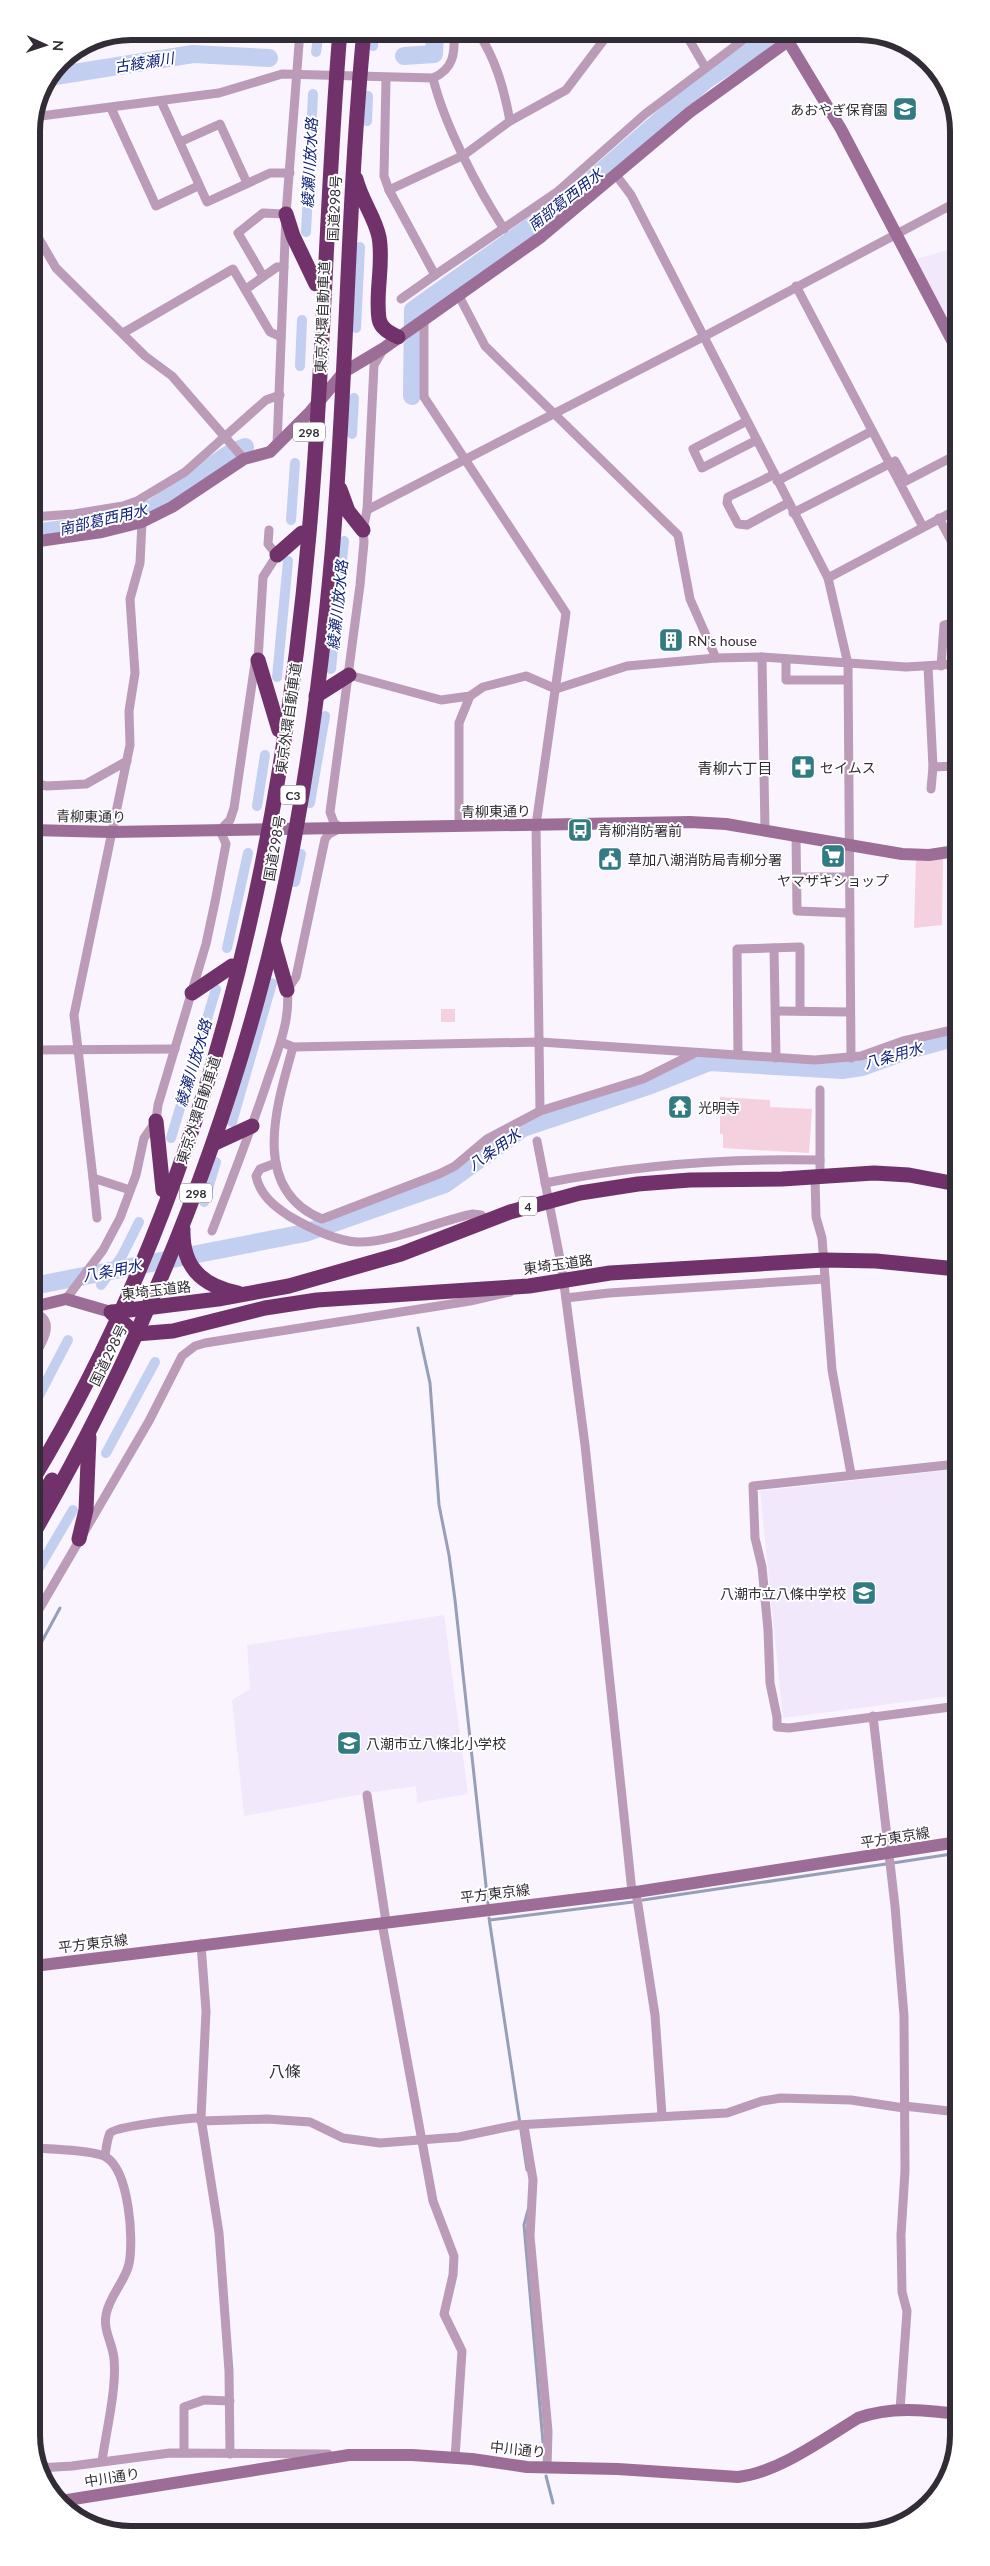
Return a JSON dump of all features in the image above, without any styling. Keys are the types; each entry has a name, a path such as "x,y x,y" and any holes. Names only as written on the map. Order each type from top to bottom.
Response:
{"highway":[{"name":"国道298号","path":"40,1450 111,1312 162,1190 197,1090 232,966 262,830 279,730 302,533 327,76 331,40"},
{"name":"東京外環自動車道","path":"40,1466 72,1409 109,1335 173,1185 195,1122 230,1005 266,854 294,682 310,532 317,436 328,185 339,40"},
{"name":"東京外環自動車道","path":"40,1499 109,1374 171,1235 191,1185 230,1064 266,932 295,787 319,602 334,430 343,205 355,40"},
{"name":"国道298号","path":"40,1521 91,1426 136,1334 183,1227 213,1144 244,1048 273,940 316,696 338,478 353,166 363,40"},
{"path":"353,166 362,200 379,235 381,250 379,321 388,333 400,336"},
{"path":"286,214 293,236 316,284"},
{"path":"338,478 342,498 362,530"},
{"path":"276,555 302,533"},
{"path":"258,660 279,730"},
{"path":"316,696 349,675"},
{"path":"273,940 287,990"},
{"path":"192,993 232,966"},
{"path":"156,1121 162,1190"},
{"path":"213,1144 252,1126"},
{"name":"東埼玉道路","path":"111,1312 248,1294 321,1278 401,1254 548,1200 638,1184 690,1180 874,1173 909,1174 950,1183"},
{"path":"183,1227 186,1257 202,1278 224,1290 248,1294"},
{"name":"東埼玉道路","path":"111,1312 136,1334 173,1331 265,1308 317,1300 529,1286 610,1273 824,1260 876,1261 950,1268"},
{"path":"79,1539 85,1516 87,1448 91,1426"}],"street":[{"path":"277,446 286,214 299,40"},
{"path":"41,116 219,93 282,74 386,79 433,78 446,70 452,62 453,40"},
{"path":"483,40 501,79 510,121"},
{"path":"389,190 464,155 510,121 566,90 604,40"},
{"path":"689,40 705,67"},
{"path":"402,299 557,192 644,114 744,40"},
{"path":"40,541 102,532 142,522 172,508 244,459 270,452 310,412 344,372 384,348 541,237 690,112 780,40"},
{"path":"787,40 841,129 950,336"},
{"path":"433,78 437,95 464,155 504,229"},
{"path":"386,79 384,176 389,190 435,275"},
{"path":"161,101 198,186 207,202 270,173 290,173"},
{"path":"111,108 156,206 198,186"},
{"path":"180,142 220,124 247,184"},
{"path":"616,175 631,195 828,578 848,664 848,913 851,1058"},
{"path":"367,510 703,337 950,206"},
{"path":"263,276 238,233 263,213 286,214"},
{"path":"41,244 56,268 155,364 172,376 244,459"},
{"path":"246,289 276,267 284,267"},
{"path":"123,333 233,269 270,332 282,337"},
{"path":"796,286 923,527"},
{"path":"458,294 485,346 678,535 690,599 716,658"},
{"path":"424,318 424,397 566,613 536,825 540,1111"},
{"path":"212,1231 252,1126 281,1042 288,999 287,990 296,977 325,839 329,834 341,828 334,823 330,812 349,675 364,542 362,530 367,510 374,370 384,348"},
{"path":"40,516 84,513 123,506 137,501 185,472 266,400 280,395"},
{"path":"748,421 693,449 702,468 757,440"},
{"path":"788,503 747,525 738,524 727,503 728,497 775,478 872,431"},
{"path":"793,512 895,461 906,480 950,458"},
{"path":"828,578 950,513"},
{"path":"939,518 950,539"},
{"path":"97,1218 74,1015 130,745 129,711 135,673 130,599 140,564 142,522"},
{"path":"66,1299 103,1250 120,1218 136,1175 144,1138 156,1121 158,1106 206,944 225,855 226,838 220,830 230,820 234,808 255,663 258,660 263,577 276,555 268,544 269,530"},
{"path":"941,666 944,625 950,624"},
{"path":"762,657 765,831"},
{"path":"349,675 441,700 470,696 483,687 526,676 556,689 627,666 716,658 762,657 848,664 950,665"},
{"path":"786,659 786,680 847,680"},
{"path":"928,666 933,767 931,789"},
{"path":"459,826 459,723 470,696"},
{"path":"40,785 86,784 127,761"},
{"path":"933,767 950,766"},
{"name":"青柳東通り","path":"40,830 111,832 690,822 726,824 916,855 950,851"},
{"path":"796,836 797,911 848,913"},
{"path":"796,877 848,878"},
{"path":"738,1055 737,949 800,947 800,1011"},
{"path":"774,948 776,1058"},
{"path":"776,1011 850,1012"},
{"path":"281,1042 294,1047 540,1042 815,1060 861,1056 903,1041 950,1030"},
{"path":"294,1047 275,1113 276,1163 284,1188 299,1207 322,1218 439,1174 455,1166 487,1139 540,1111 642,1079 696,1053"},
{"path":"40,1050 175,1049"},
{"path":"820,1090 820,1160 817,1176 816,1217 821,1228 836,1395 851,1474"},
{"path":"537,1141 564,1280 592,1503 634,1892 655,2015 662,2115"},
{"path":"545,1183 604,1172 689,1163 776,1159 820,1160"},
{"path":"276,1163 260,1169 256,1176 262,1192 270,1202 296,1220 347,1241 371,1241 474,1214 488,1221"},
{"path":"93,1178 130,1190"},
{"path":"566,1298 609,1293 825,1279"},
{"path":"40,1607 149,1421 182,1356 195,1346 479,1299 529,1286"},
{"path":"40,1305 66,1299 111,1312"},
{"path":"40,1316 48,1324 47,1332 40,1346"},
{"path":"950,1465 753,1486 755,1538 762,1567 768,1630 770,1683 777,1717 777,1727 789,1728 950,1707"},
{"path":"873,1716 889,1852 904,2016 905,2171 901,2235 902,2292 907,2311 900,2410"},
{"path":"367,1795 384,1922 433,2201 454,2261 444,2314 462,2351 454,2458"},
{"name":"平方東京線","path":"40,1965 634,1892 950,1843"},
{"path":"201,1944 206,2011 201,2119 219,2233 230,2401 230,2454"},
{"path":"105,2156 109,2134 114,2129 139,2127 169,2119 310,2122 329,2133 358,2142 459,2137 524,2126 662,2115 727,2113 762,2101 781,2098 851,2100 950,2111"},
{"path":"524,2126 533,2180 530,2236 548,2431 547,2468"},
{"path":"40,2149 105,2156 115,2166 123,2180 127,2195 130,2253 127,2272 110,2301 106,2314 105,2328 114,2359 102,2461"},
{"path":"184,2454 184,2407 204,2400 230,2401"},
{"name":"中川通り","path":"68,2500 349,2455 454,2458 547,2468 609,2468 722,2476 750,2476 779,2463 858,2418 879,2412 900,2410 950,2413"},
{"path":"46,2468 184,2454 349,2455"}],"shaded area":[{"path":"950,249 950,324 916,259"},
{"path":"943,858 942,925 914,928 916,860"},
{"path":"441,1009 455,1009 455,1022 441,1022"},
{"path":"720,1097 770,1100 770,1107 812,1109 809,1153 723,1148 723,1134 720,1134"},
{"name":"八潮市立八條中学校","path":"950,1470 950,1696 783,1718 760,1491"},
{"name":"八潮市立八條北小学校","path":"444,1615 468,1794 417,1803 416,1786 244,1816 232,1700 250,1689 247,1645"}],"waterway":[{"name":"綾瀬川放水路","path":"316,52 318,40"},
{"name":"綾瀬川放水路","path":"373,40 373,46"},
{"name":"古綾瀬川","path":"404,56 434,54 435,40"},
{"name":"南部葛西用水","path":"412,396 413,310 572,197 706,80 768,40"},
{"name":"古綾瀬川","path":"60,75 193,54 269,58"},
{"name":"綾瀬川放水路","path":"306,232 313,94"},
{"name":"綾瀬川放水路","path":"367,121 368,96"},
{"name":"綾瀬川放水路","path":"356,328 360,247"},
{"name":"綾瀬川放水路","path":"300,366 302,320"},
{"name":"綾瀬川放水路","path":"352,434 354,398"},
{"name":"南部葛西用水","path":"40,532 73,528 153,508 227,455 245,447"},
{"name":"綾瀬川放水路","path":"291,520 295,463"},
{"name":"綾瀬川放水路","path":"331,669 344,541"},
{"name":"綾瀬川放水路","path":"277,677 288,561"},
{"name":"綾瀬川放水路","path":"310,803 325,716"},
{"name":"綾瀬川放水路","path":"257,806 265,755"},
{"name":"綾瀬川放水路","path":"227,948 248,853"},
{"name":"綾瀬川放水路","path":"295,882 301,854"},
{"name":"綾瀬川放水路","path":"232,1122 272,983"},
{"name":"綾瀬川放水路","path":"171,1138 216,989"},
{"name":"八条用水","path":"40,1285 305,1233 445,1184 523,1128 648,1086 709,1062 842,1070 862,1067 909,1050 950,1039"},
{"name":"綾瀬川放水路","path":"204,1202 216,1162"},
{"name":"綾瀬川放水路","path":"101,1285 122,1256 139,1222"},
{"path":"418,1328 430,1383 439,1505 449,1555 455,1600 488,1904"},
{"name":"綾瀬川放水路","path":"40,1394 68,1340"},
{"name":"綾瀬川放水路","path":"106,1453 155,1362"},
{"name":"綾瀬川放水路","path":"40,1566 73,1510"},
{"path":"40,1645 60,1608"},
{"path":"893,1863 950,1854"},
{"path":"643,1900 886,1864"},
{"path":"490,1920 633,1902"},
{"path":"489,1918 527,2170"},
{"path":"528,2210 524,2225 543,2442"},
{"path":"546,2476 553,2503"}],"place":[{"name":"あおやぎ保育園","path":"905,109"},
{"name":"RN's house","path":"671,640"},
{"name":"セイムス","path":"803,767"},
{"name":"青柳消防署前","path":"580,830"},
{"name":"ヤマザキショップ","path":"833,856"},
{"name":"草加八潮消防局青柳分署","path":"610,859"},
{"name":"光明寺","path":"680,1107"},
{"name":"八潮市立八條中学校","path":"864,1593"},
{"name":"八潮市立八條北小学校","path":"349,1743"}],"district":[{"name":"青柳六丁目","path":"735,768"},
{"name":"八條","path":"285,2070"}]}
